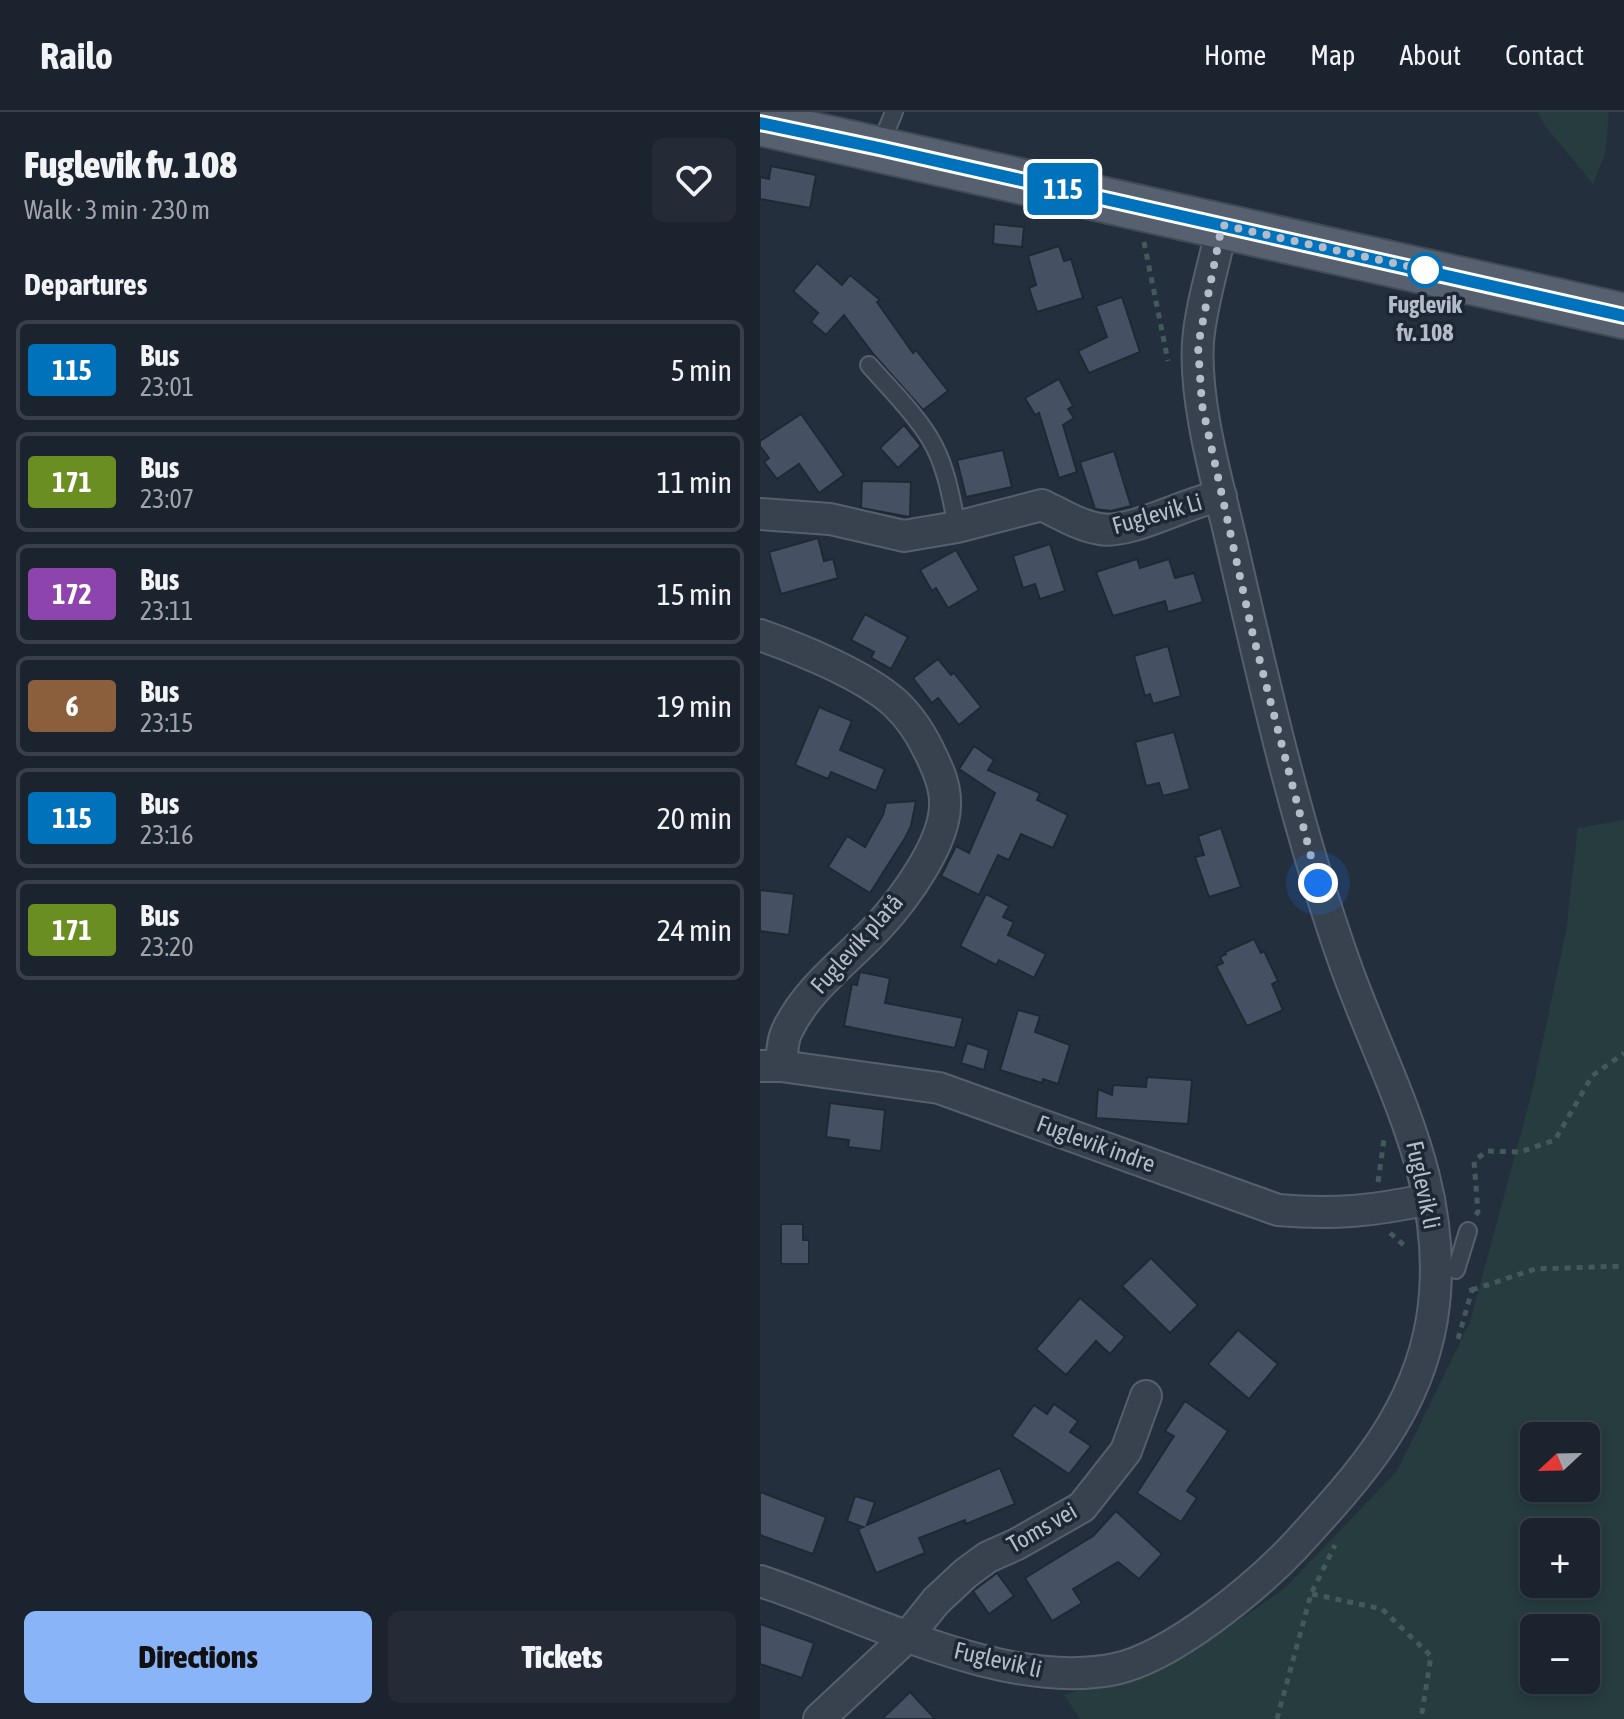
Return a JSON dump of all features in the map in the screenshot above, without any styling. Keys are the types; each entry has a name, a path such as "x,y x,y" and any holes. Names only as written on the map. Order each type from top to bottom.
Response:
{"main road":[{"path":"760,123 886,130 1222,225 1624,316"}],"street":[{"name":"Fuglevik li","path":"760,1581 908,1636 991,1662 1050,1672 1113,1670 1145,1660 1193,1631 1275,1566 1366,1467 1393,1427 1426,1351 1437,1261 1429,1199 1418,1149 1346,967 1309,855 1221,496 1202,405 1198,346 1222,225"},
{"name":"Fuglevik Li","path":"760,514 830,519 904,536 957,527 1042,505 1082,524 1104,530 1137,524 1199,499 1221,496"},
{"name":"Fuglevik platå","path":"760,635 853,675 895,703 923,738 940,772 945,806 938,838 915,878 880,925 831,971 796,1014 770,1066"},
{"name":"Fuglevik indre","path":"770,1066 939,1088 1278,1210 1323,1214 1378,1210 1429,1199"},
{"name":"Toms vei","path":"819,1719 908,1636 936,1601 966,1573 988,1557 1082,1507 1126,1451 1146,1396"}],"lane":[{"path":"869,365 921,426 936,449 952,498 957,527"},
{"path":"1456,1270 1468,1231"}],"path":[{"path":"1468,1231 1478,1212 1474,1161 1487,1151 1520,1152 1555,1140 1592,1076 1624,1053"},
{"path":"1381,1225 1410,1250 1414,1258"},
{"path":"1472,1290 1535,1269 1624,1266"},
{"path":"1311,1594 1382,1609 1431,1656 1421,1719"}],"green space":[{"path":"1538,112 1609,112 1605,154 1593,184 1543,123"},
{"path":"1624,820 1624,1719 1080,1719 1064,1695 1189,1655 1285,1588 1397,1471 1470,1322 1532,1092 1566,931 1578,828"}],"building":[{"path":"771,166 816,175 810,208 760,199 760,177 769,179"},
{"path":"994,224 1024,227 1022,247 993,244"},
{"path":"1059,246 1064,261 1071,259 1083,298 1037,312 1029,288 1036,285 1028,256"},
{"path":"817,263 842,285 850,275 880,300 877,302 913,353 916,350 948,391 923,410 874,355 844,315 826,335 811,322 818,313 793,291"},
{"path":"1122,297 1140,352 1089,373 1078,351 1107,337 1096,306"},
{"path":"1059,379 1073,406 1068,409 1074,418 1063,425 1077,472 1059,478 1039,413 1035,415 1025,398"},
{"path":"801,414 844,475 819,493 799,464 777,479 764,462 769,458 760,446 760,441"},
{"path":"904,425 921,446 898,468 880,448"},
{"path":"1003,450 1012,487 966,497 957,460"},
{"path":"1114,451 1131,506 1111,511 1095,509 1080,462"},
{"path":"862,481 911,482 910,517 861,508"},
{"path":"818,538 824,561 833,559 838,578 781,594 769,552"},
{"path":"1050,544 1065,591 1040,599 1035,584 1023,588 1013,556"},
{"path":"956,550 979,590 948,608 936,588 932,591 920,570"},
{"path":"1137,559 1140,568 1169,559 1175,578 1194,573 1203,602 1168,612 1165,601 1113,616 1096,572"},
{"path":"865,614 908,637 891,669 871,658 874,652 851,640"},
{"path":"1168,646 1181,696 1153,704 1150,694 1145,696 1134,656"},
{"path":"938,659 951,675 954,673 981,707 959,725 938,698 932,703 913,678"},
{"path":"819,707 852,721 840,750 885,769 876,791 831,772 828,779 795,765"},
{"path":"1174,732 1190,789 1163,796 1159,783 1146,786 1135,742"},
{"path":"974,746 994,760 988,770 1040,793 1037,800 1068,815 1053,848 1021,834 1009,860 998,855 979,895 941,876 956,846 969,853 995,793 959,769"},
{"path":"916,801 905,838 870,893 828,867 847,836 865,847 883,815 886,803"},
{"path":"1221,828 1241,887 1209,897 1195,857 1204,855 1198,836"},
{"path":"760,890 794,894 789,935 760,931"},
{"path":"986,894 1009,906 1003,917 1014,922 1008,935 1046,954 1034,978 999,960 996,965 960,946"},
{"path":"1254,939 1261,953 1264,951 1278,981 1272,984 1283,1010 1247,1026 1216,966 1223,963 1220,957 1225,952"},
{"path":"860,972 890,978 885,1003 963,1018 955,1048 844,1026 852,984 857,985"},
{"path":"1018,1010 1040,1016 1035,1032 1070,1045 1058,1084 1043,1079 1042,1083 1000,1070"},
{"path":"967,1043 989,1050 984,1070 961,1063"},
{"path":"1147,1077 1192,1080 1188,1124 1096,1118 1098,1089 1112,1095 1113,1085 1146,1087"},
{"path":"830,1103 885,1110 881,1151 848,1147 849,1140 826,1137"},
{"path":"781,1224 803,1224 803,1240 809,1240 809,1264 781,1264"},
{"path":"1151,1258 1198,1305 1170,1333 1122,1286"},
{"path":"1080,1298 1125,1337 1110,1354 1096,1341 1066,1375 1036,1349"},
{"path":"1238,1330 1278,1364 1249,1399 1208,1364"},
{"path":"1185,1401 1228,1431 1187,1491 1197,1498 1181,1522 1137,1493 1174,1436 1165,1431"},
{"path":"1054,1404 1078,1421 1070,1432 1091,1446 1069,1474 1012,1436 1034,1405 1047,1414"},
{"path":"1000,1468 1015,1504 966,1524 965,1520 919,1538 925,1553 876,1573 858,1529 863,1527 847,1521 855,1496 875,1502 867,1525"},
{"path":"760,1492 826,1517 813,1554 760,1535"},
{"path":"1116,1511 1162,1554 1139,1579 1118,1562 1073,1589 1082,1603 1052,1621 1025,1578 1093,1536"},
{"path":"997,1573 1014,1596 989,1614 973,1591"},
{"path":"760,1624 814,1643 802,1678 760,1664"},
{"path":"910,1692 935,1719 882,1719"}],"bus line":[{"name":"115","path":"760,123 1624,316"}],"place":[{"name":"Fuglevik fv. 108","path":"1425,270"}],"route":[{"path":"1318,883 1260,661 1202,405 1198,346 1201,322 1222,225 1425,270"}]}
